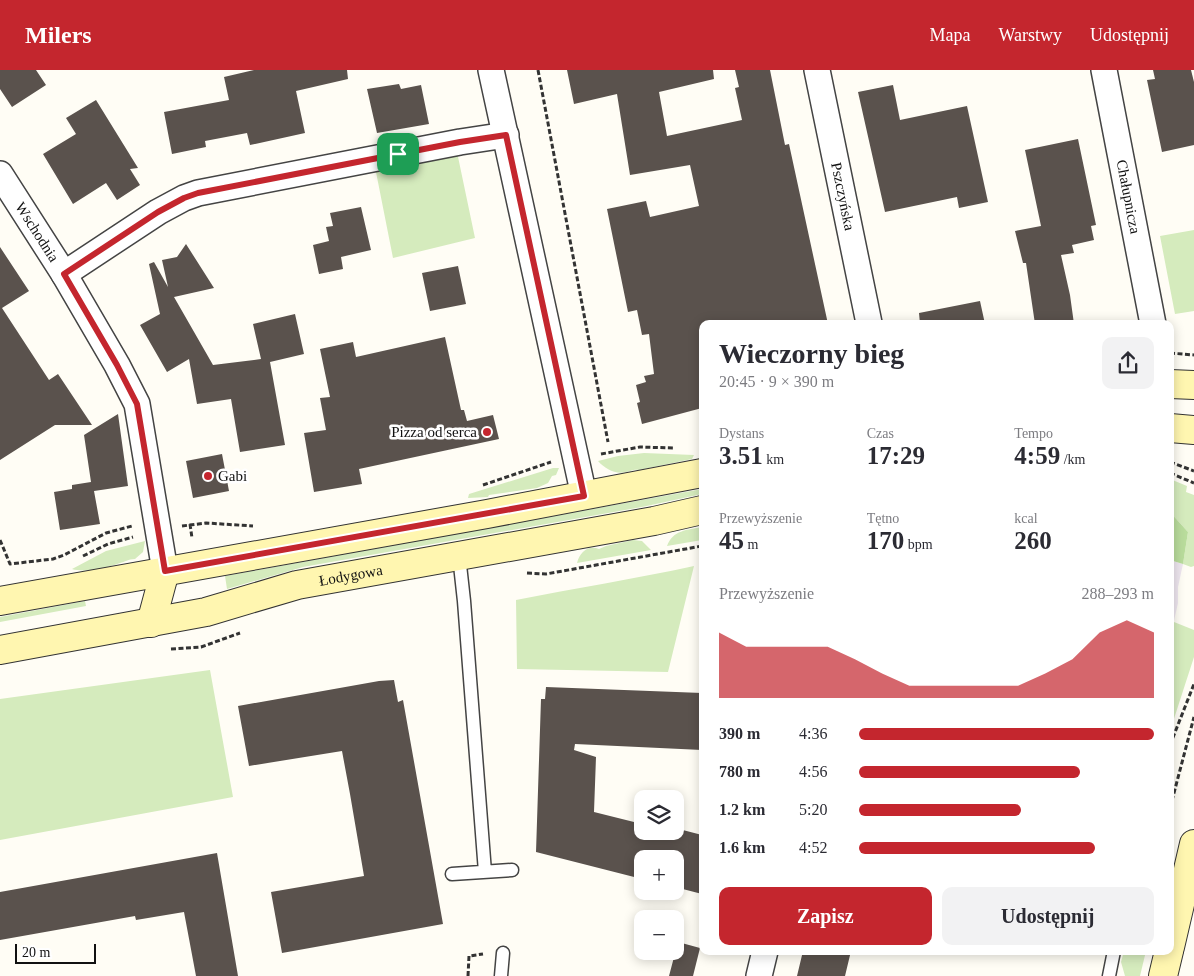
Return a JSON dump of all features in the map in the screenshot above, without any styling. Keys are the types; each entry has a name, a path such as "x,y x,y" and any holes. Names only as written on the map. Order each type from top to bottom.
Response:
{"main road":[{"path":"1174,384 1194,385"},
{"path":"1174,428 1194,430"},
{"path":"0,601 699,474"},
{"name":"Łodygowa","path":"0,650 206,612 297,585 654,522 699,511"},
{"path":"151,623 165,571"},
{"path":"1174,930 1194,844"},
{"path":"1163,976 1168,955"}],"street":[{"path":"492,70 584,496"},
{"name":"Pszczyńska","path":"816,70 868,320"},
{"name":"Chałupnicza","path":"1104,70 1152,320"},
{"path":"64,274 158,212 198,193 460,142 506,135"},
{"name":"Wschodnia","path":"0,174 64,274 117,365 137,404 165,571"},
{"path":"759,976 765,955"}],"lane":[{"path":"459,556 485,872"},
{"path":"452,874 512,870"},
{"path":"502,976 503,953"},
{"path":"1108,976 1113,955"}],"path":[{"path":"538,70 608,442"},
{"path":"1174,353 1194,355"},
{"path":"600,454 646,447 677,448"},
{"path":"477,487 541,464 555,462"},
{"path":"1174,464 1194,471"},
{"path":"1174,475 1194,483"},
{"path":"177,526 206,523 259,526"},
{"path":"0,540 10,564 53,559 106,533 134,526"},
{"path":"526,573 546,574 699,547"},
{"path":"1174,736 1194,684"},
{"path":"1174,793 1194,717"},
{"path":"468,976 470,956 503,953"}],"shaded area":[{"path":"1174,561 1183,564 1178,587 1178,603 1174,620"}],"green space":[{"path":"457,152 475,238 393,258 375,167"},
{"path":"1194,230 1194,311 1175,314 1160,236"},
{"path":"644,453 694,455 692,459 622,473 611,471 598,461"},
{"path":"553,468 559,468 556,475 552,476 548,483 537,488 489,495 488,497 468,498 469,494"},
{"path":"1174,481 1187,486 1186,492 1194,495 1194,566 1191,567 1183,564 1188,532 1174,516"},
{"path":"699,490 699,495 642,507 303,567 227,589 225,576"},
{"path":"1174,516 1188,532 1183,564 1174,561"},
{"path":"699,528 699,541 667,546 673,537 686,530"},
{"path":"633,540 642,541 651,550 577,563 585,550 591,548 599,549"},
{"path":"145,541 143,552 135,559 96,569 72,569 106,551"},
{"path":"694,566 668,672 517,669 516,600"},
{"path":"85,601 86,606 0,622 0,617"},
{"path":"1174,622 1194,630 1194,657 1174,719"},
{"path":"210,670 233,797 0,840 0,699"},
{"path":"1123,955 1145,955 1140,976 1125,976 1121,962"}],"building":[{"path":"0,70 36,70 46,85 12,107 0,89"},
{"path":"254,70 347,70 348,79 296,91 305,133 250,145 247,133 205,141 206,147 172,154 164,112 229,100 224,77"},
{"path":"567,70 713,70 714,79 659,92 667,136 742,120 735,88 739,87 735,70 770,70 785,145 789,144 827,320 699,320 699,409 642,424 637,403 640,402 636,385 646,382 644,376 654,374 649,334 642,335 637,310 628,312 607,209 646,201 650,217 699,206 690,165 630,175 617,94 574,104"},
{"path":"1153,70 1191,70 1194,82 1194,145 1162,152 1147,80 1155,79"},
{"path":"399,84 401,89 421,85 429,124 377,133 367,89"},
{"path":"893,85 900,120 967,106 988,202 959,208 957,197 885,212 858,92"},
{"path":"96,100 138,168 130,169 140,185 117,200 106,183 73,204 43,154 76,134 66,118"},
{"path":"1078,139 1096,225 1091,226 1094,240 1072,245 1074,253 1061,255 1073,320 1034,320 1026,263 1023,263 1015,231 1041,226 1025,150"},
{"path":"361,207 371,250 341,257 343,269 319,274 313,245 329,241 326,227 333,226 330,213"},
{"path":"186,244 214,288 174,297 213,365 261,359 253,324 295,314 304,354 270,362 285,445 240,452 231,399 197,404 189,359 167,372 140,325 160,314 149,264 154,262 168,287 162,260 177,257"},
{"path":"0,247 29,291 2,308 49,380 58,374 92,425 55,425 0,460"},
{"path":"458,266 466,304 430,311 422,273"},
{"path":"980,301 984,320 920,320 919,313"},
{"path":"445,337 461,410 464,410 467,421 493,415 499,439 359,469 362,484 314,492 304,433 326,430 320,398 330,397 320,349 353,342 356,357"},
{"path":"118,414 128,486 94,491 100,524 60,530 54,492 72,489 72,485 91,482 84,435"},
{"name":"Gabi","path":"222,454 229,491 193,498 186,461"},
{"path":"394,680 398,702 403,700 443,924 282,953 271,892 364,876 350,794 342,751 249,766 238,706"},
{"path":"546,687 699,693 699,750 575,744 574,750 596,757 594,812 634,822 634,840 684,840 684,830 699,834 699,893 684,889 684,850 634,850 634,877 536,852 541,699 545,699"},
{"path":"217,853 238,976 196,976 184,912 136,920 135,916 0,940 0,892"},
{"path":"684,944 699,948 693,976 669,976 673,960 684,960"},
{"path":"802,955 850,955 845,976 797,976"}],"place":[{"name":"Pizza od serca","path":"487,432"},
{"name":"Gabi","path":"208,476"}],"route":[{"path":"506,135 584,496 165,571 137,404 132,391 64,274 158,212 184,198 212,190 398,154 506,135"}]}
